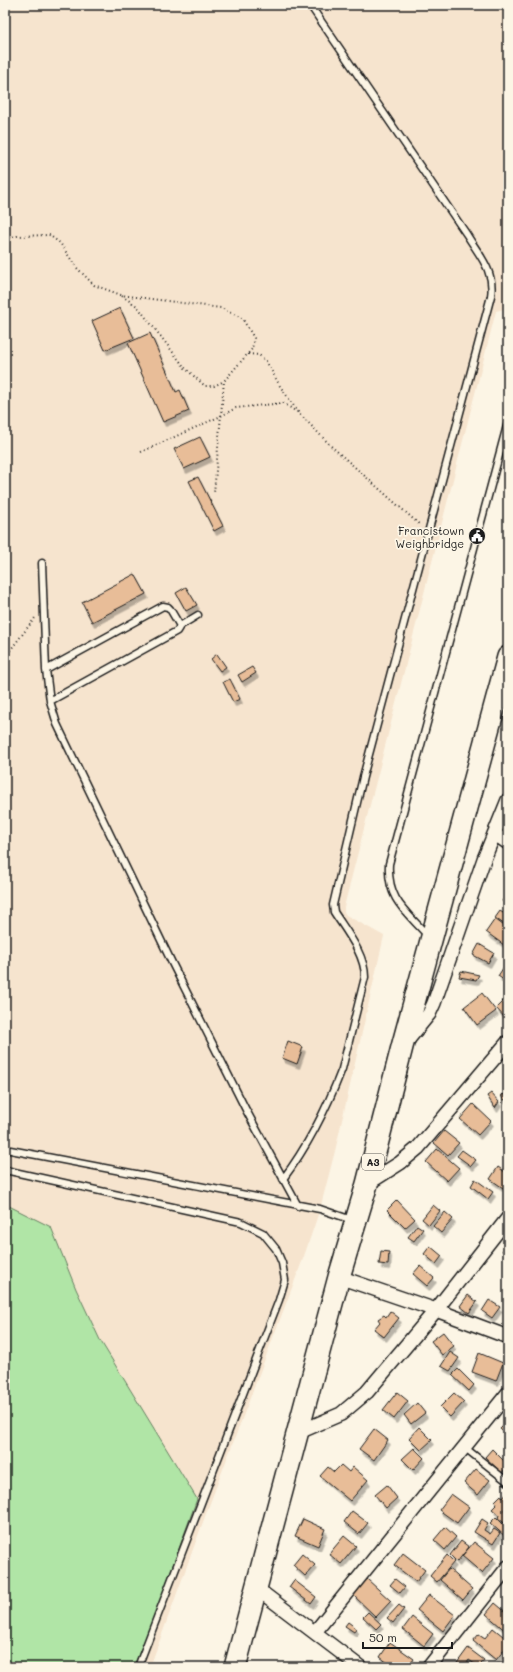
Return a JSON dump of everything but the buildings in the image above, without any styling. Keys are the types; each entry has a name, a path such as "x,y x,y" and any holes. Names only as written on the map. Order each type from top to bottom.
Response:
{"highway":[{"name":"A3","path":"235,1667 339,1277 367,1184 402,1047 508,657"}],"street":[{"path":"402,1047 423,1022 434,1003 468,904 508,800"},
{"path":"495,834 508,843"},
{"path":"367,1184 400,1163 418,1148 506,1049"},
{"path":"297,1433 341,1414 367,1392 436,1310 508,1218"},
{"path":"339,1277 436,1310 508,1337"},
{"path":"316,1632 508,1393"},
{"path":"429,1667 508,1567"},
{"path":"256,1588 316,1632 360,1667"}],"lane":[{"path":"283,1179 307,1145 337,1083 342,1069 365,977 365,967 362,958 334,912 333,904 363,777 491,296 493,282 490,272 467,235 310,5"},
{"path":"431,940 398,903 392,892 388,878 389,864 508,422"},
{"path":"42,563 46,670 50,701 62,733 172,963 246,1110 298,1206"},
{"path":"46,670 163,606 168,606 180,626"},
{"path":"50,701 176,630 198,615"},
{"path":"5,1149 320,1210 356,1221"},
{"path":"5,1170 241,1222 263,1233 276,1249 282,1263 285,1280 278,1300 138,1667"},
{"path":"464,1447 508,1482"}],"path":[{"path":"5,238 49,235 60,243 76,266 94,285 121,295 221,308 242,318 254,338 252,349 224,380 214,386 205,386 186,369 137,306 121,295"},
{"path":"247,354 259,355 266,361 280,386 298,412 331,446 429,532"},
{"path":"214,493 224,380"},
{"path":"141,452 236,408 283,403 298,412"},
{"path":"5,657 44,608"}],"shaded area":[{"path":"5,5 508,5 508,308 496,311 344,907 344,912 346,915 384,936 335,1151 320,1209 303,1259 207,1511 150,1667 5,1667"}],"green space":[{"path":"5,1204 51,1227 76,1289 100,1340 197,1499 148,1634 133,1667 5,1667"}],"place":[{"name":"Francistown Weighbridge","path":"477,536"}]}
